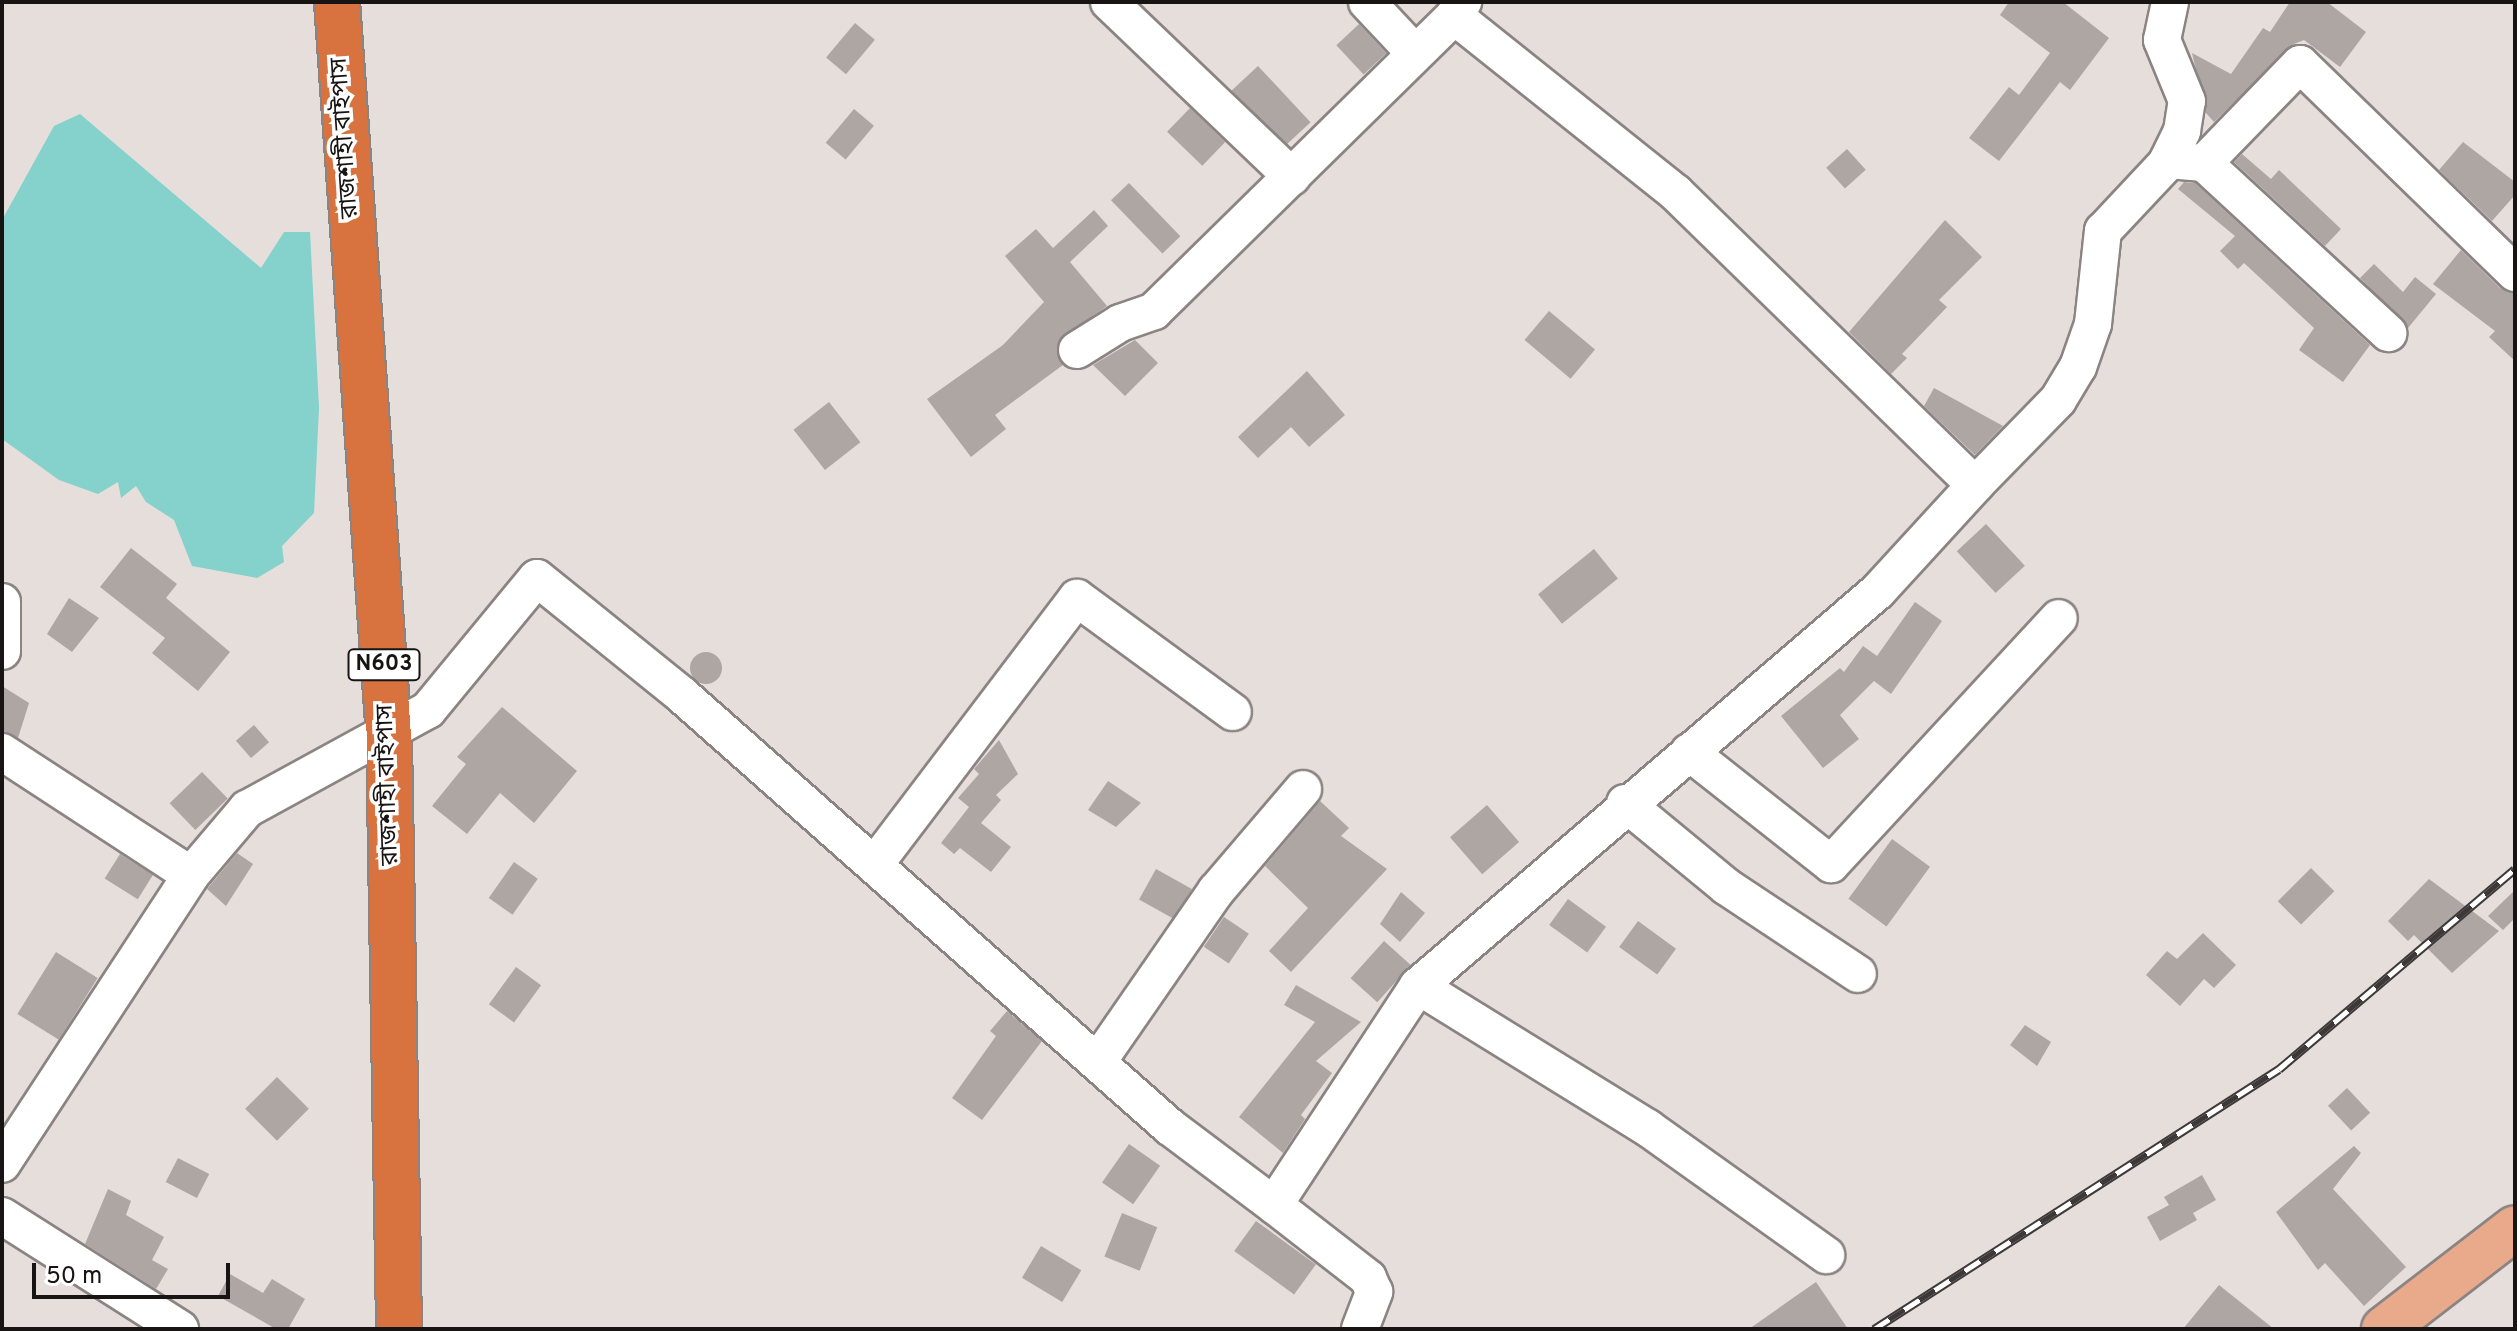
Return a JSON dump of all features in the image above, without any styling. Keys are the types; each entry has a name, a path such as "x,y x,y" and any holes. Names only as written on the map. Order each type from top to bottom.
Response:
{"highway":[{"name":"রাজশাহী বাইপাস","path":"337,2 389,736 399,1329"}],"main road":[{"path":"2384,1329 2515,1228"},
{"path":"2425,1329 2515,1266"}],"street":[{"path":"1109,2 1292,177"},
{"path":"1367,2 1413,51"},
{"path":"1274,1205 1418,986 1625,803 1878,591 2058,400 2078,367 2093,324 2103,231 2168,160 2187,101 2162,40 2170,2"},
{"path":"1077,350 1120,323 1154,311 1292,177 1413,51 1459,9 1676,193 1881,401 1975,485"},
{"path":"2204,163 2300,64 2515,273"},
{"path":"2168,160 2204,163 2388,333"},
{"path":"2,1164 191,875 247,809 389,736 428,710 537,578 875,864 1099,1060 1170,1127 1368,1278 1374,1292 1360,1329"},
{"path":"875,864 1077,598 1233,712"},
{"path":"2,602 2,651"},
{"path":"1689,752 1831,864 2059,618"},
{"path":"2,752 191,875"},
{"path":"1099,1060 1216,891 1303,789"},
{"path":"1625,803 1727,887 1858,974"},
{"path":"1418,986 1648,1128 1826,1255"},
{"path":"2,1216 180,1329"}],"water":[{"path":"80,114 261,268 284,232 310,232 319,408 314,513 282,546 284,562 257,578 192,566 174,520 146,502 136,486 121,498 118,482 98,494 59,480 2,439 2,220 54,126"}],"building":[{"path":"2009,2 2063,2 2109,38 2070,90 2060,82 1999,161 1969,138 2009,87 2019,95 2050,53 2000,15"},
{"path":"2290,2 2327,2 2366,32 2340,67 2304,40 2294,44 2214,122 2206,113 2192,53 2231,74 2263,28 2270,32"},
{"path":"855,23 875,40 846,74 826,57"},
{"path":"1359,24 1386,53 1364,74 1336,45"},
{"path":"1258,66 1311,122 1284,147 1232,91"},
{"path":"1190,108 1225,142 1202,166 1167,132"},
{"path":"854,109 874,126 846,159 826,143"},
{"path":"2463,142 2515,182 2515,195 2492,221 2439,170"},
{"path":"1847,149 1866,170 1845,189 1826,168"},
{"path":"2242,154 2271,179 2279,170 2341,229 2325,246 2234,162"},
{"path":"2184,182 2195,183 2370,345 2343,382 2299,350 2314,328 2244,263 2238,269 2220,251 2235,236 2178,189"},
{"path":"1129,183 1180,236 1162,254 1111,200"},
{"path":"1094,210 1108,226 1070,262 1107,306 1059,340 1063,365 995,415 1006,429 971,457 927,399 1003,345 1044,302 1005,256 1036,229 1053,248"},
{"path":"1945,220 1982,257 1939,300 1947,307 1902,354 1907,358 1891,374 1849,332"},
{"path":"2461,250 2500,288 2515,293 2515,361 2489,337 2495,331 2433,284"},
{"path":"2374,264 2403,292 2415,277 2436,294 2408,328 2360,278"},
{"path":"1549,311 1595,350 1571,379 1525,340"},
{"path":"1135,340 1158,363 1125,396 1093,365"},
{"path":"1307,371 1345,415 1309,447 1291,427 1258,458 1238,437"},
{"path":"1934,388 2003,426 1975,455 1924,406"},
{"path":"829,402 860,442 825,470 794,430"},
{"path":"1986,524 2025,566 1996,593 1957,551"},
{"path":"131,548 177,584 166,598 230,652 198,691 152,653 165,638 100,587"},
{"path":"1594,549 1618,579 1562,624 1538,594"},
{"path":"69,598 99,618 72,652 47,634"},
{"path":"1915,602 1942,621 1891,694 1874,681 1840,715 1859,739 1823,768 1781,716 1840,668 1844,672 1863,646 1877,656"},
{"path":"706,652 717,657 722,668 717,679 706,684 695,679 690,668 695,657"},
{"path":"2,686 29,703 18,738 2,731"},
{"path":"502,707 577,771 534,823 500,793 467,834 432,806 466,764 457,757"},
{"path":"254,725 269,742 251,758 236,741"},
{"path":"999,740 1018,774 996,795 1001,800 981,823 1011,847 991,872 960,848 954,854 941,843 969,807 958,798 979,774 974,769"},
{"path":"202,772 228,799 195,830 170,803"},
{"path":"1108,781 1141,803 1116,827 1088,810"},
{"path":"1320,801 1349,828 1341,836 1387,869 1291,972 1269,951 1308,908 1265,866"},
{"path":"1487,805 1519,842 1482,874 1450,837"},
{"path":"1892,839 1930,867 1887,926 1849,899"},
{"path":"237,853 253,864 226,906 207,889"},
{"path":"120,854 153,875 138,899 105,879"},
{"path":"514,862 538,879 513,915 489,898"},
{"path":"2311,868 2334,891 2301,925 2278,901"},
{"path":"1156,869 1192,889 1175,919 1139,900"},
{"path":"2429,879 2499,931 2452,973 2414,935 2408,941 2388,921"},
{"path":"2515,890 2515,918 2503,930 2488,916"},
{"path":"1401,892 1425,913 1400,942 1380,924"},
{"path":"1568,899 1606,927 1587,953 1549,925"},
{"path":"1224,917 1249,934 1229,964 1204,947"},
{"path":"1638,921 1676,949 1657,975 1619,947"},
{"path":"2203,933 2236,965 2214,988 2204,979 2180,1006 2146,975 2167,951 2177,959"},
{"path":"1384,941 1411,965 1377,1002 1351,978"},
{"path":"56,952 98,978 59,1040 17,1014"},
{"path":"516,967 541,985 514,1022 489,1004"},
{"path":"1296,985 1361,1022 1316,1061 1332,1073 1301,1115 1305,1119 1283,1153 1239,1117 1315,1022 1284,1005"},
{"path":"1007,1011 1042,1041 982,1120 952,1098 996,1036 990,1031"},
{"path":"2025,1025 2051,1042 2037,1066 2010,1045"},
{"path":"277,1077 309,1109 277,1141 245,1109"},
{"path":"2347,1088 2370,1113 2351,1131 2328,1106"},
{"path":"1129,1144 1160,1166 1133,1204 1102,1183"},
{"path":"2354,1146 2361,1153 2333,1189 2406,1267 2364,1306 2325,1263 2318,1270 2276,1212"},
{"path":"178,1158 209,1174 197,1198 166,1182"},
{"path":"2202,1175 2216,1200 2193,1213 2197,1220 2160,1241 2147,1217 2169,1205 2164,1197"},
{"path":"108,1189 131,1201 126,1215 164,1237 152,1260 168,1269 156,1289 85,1244"},
{"path":"1122,1213 1157,1227 1140,1271 1104,1257"},
{"path":"1256,1221 1316,1264 1294,1294 1234,1251"},
{"path":"1041,1246 1081,1270 1062,1302 1022,1278"},
{"path":"230,1274 263,1293 272,1279 305,1299 288,1329 276,1329 218,1296"},
{"path":"1816,1282 1848,1329 1749,1329 1793,1298"},
{"path":"2219,1285 2274,1329 2183,1329"}],"railway":[{"path":"1874,1329 2279,1069 2515,869"}]}
